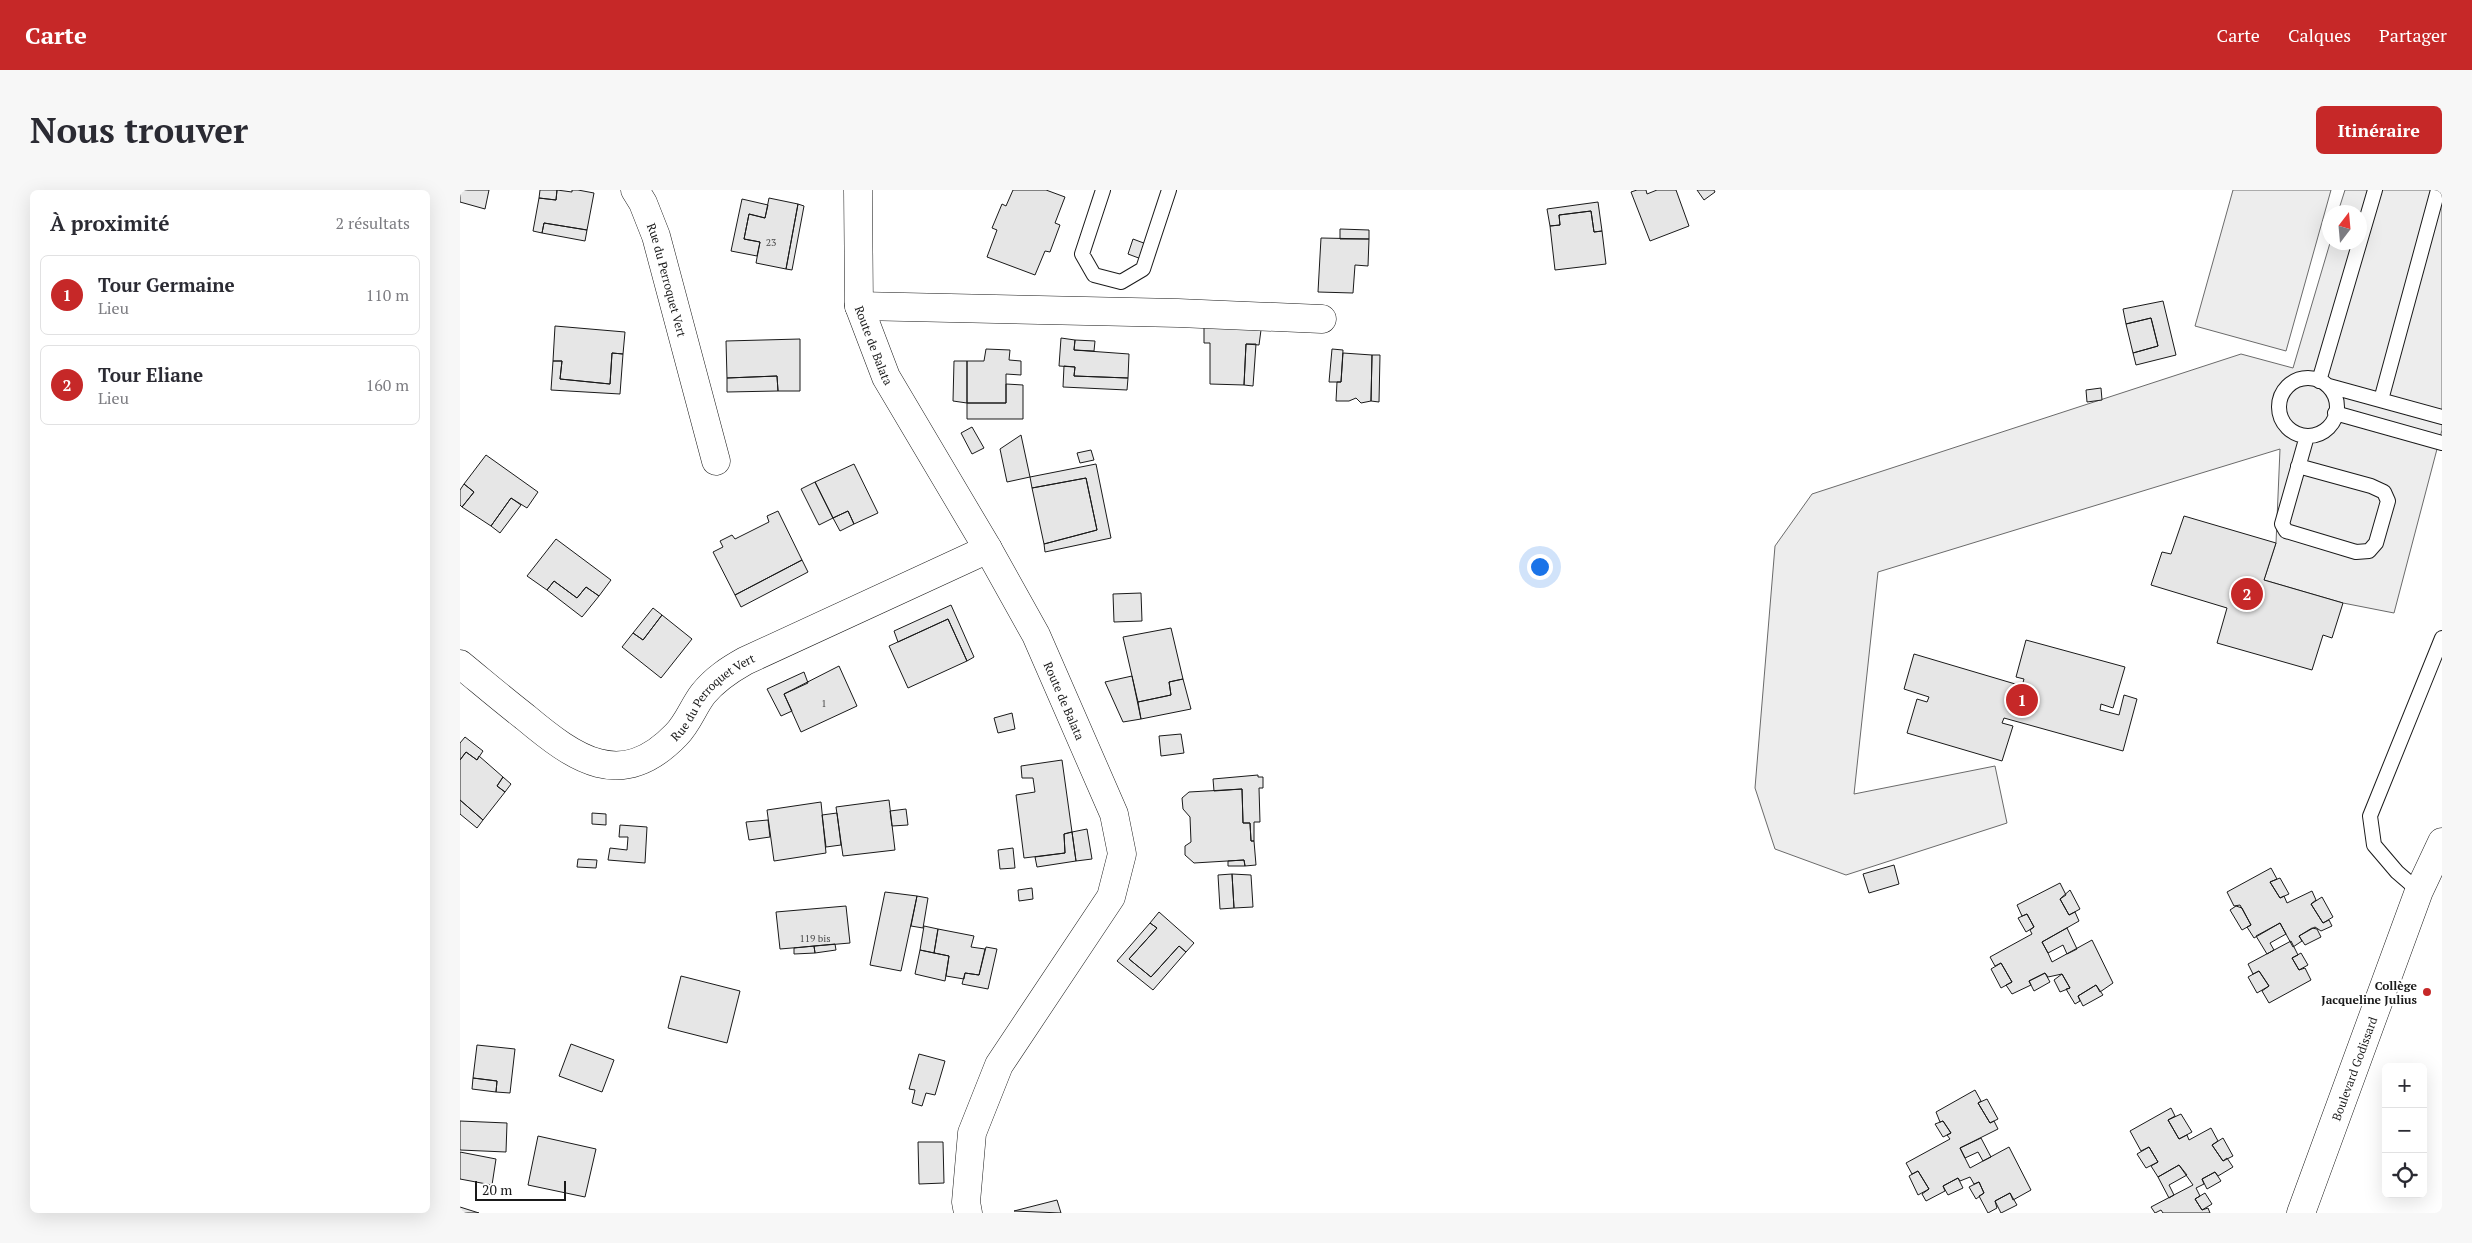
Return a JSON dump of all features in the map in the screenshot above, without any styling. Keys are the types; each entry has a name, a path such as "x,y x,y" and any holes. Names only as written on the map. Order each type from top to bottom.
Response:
{"street":[{"name":"Rue du Perroquet Vert","path":"635,190 643,203 656,236 716,461"},
{"name":"Route de Balata","path":"858,190 859,306 886,377 988,549 1040,644 1114,814 1122,854 1111,897 999,1065 972,1133 966,1202 968,1213"},
{"path":"859,306 1178,313 1322,319"},
{"name":"Rue du Perroquet Vert","path":"460,664 557,744 592,762 607,766 626,766 641,762 662,750 679,733 703,694 723,674 745,661 988,549"},
{"name":"Boulevard Godissard","path":"2301,1213 2420,891 2442,842"}],"lane":[{"path":"1103,190 1082,254 1094,274 1121,282 1143,269 1169,190"},
{"path":"2324,384 2375,190"},
{"path":"2382,400 2438,190"},
{"path":"2324,384 2334,397 2335,414 2328,428 2318,434 2307,436 2296,434 2280,418 2278,406 2287,386 2297,380 2308,378 2442,416"},
{"path":"2335,414 2442,443"},
{"path":"2298,466 2371,486 2384,492 2388,501 2386,509 2376,544 2369,551 2356,552 2286,531 2282,524 2298,466 2307,436"},
{"path":"2420,891 2397,872 2374,845 2370,816 2442,638"}],"shaded area":[{"path":"2233,190 2331,190 2327,205 2322,205 2322,222 2286,351 2195,326"},
{"path":"2345,190 2442,190 2442,430 2394,613 2343,603 2264,580 2276,543 2280,449 1878,572 1854,794 1995,766 2007,823 1846,875 1775,849 1755,788 1775,546 1812,494 2241,354 2293,368 2328,250 2367,250 2367,205 2340,205"}],"building":[{"path":"460,190 489,190 485,209 460,202"},
{"path":"540,190 557,190 556,200 539,198"},
{"path":"557,190 572,192 572,190 578,190 594,193 587,230 544,223 542,233 533,231 539,198 556,200"},
{"path":"1013,190 1046,190 1065,197 1055,223 1060,225 1050,252 1045,251 1035,275 987,257 997,230 992,228 1002,204 1006,206"},
{"path":"1646,190 1647,194 1657,190 1676,190 1689,226 1650,241 1631,192"},
{"path":"1697,190 1714,190 1715,192 1704,200"},
{"path":"769,198 798,204 786,269 756,263 760,242 744,239 749,214 765,218"},
{"path":"742,199 768,205 765,218 749,214 744,239 760,242 757,256 731,251"},
{"path":"1598,202 1602,231 1594,232 1591,211 1559,215 1560,225 1550,226 1547,209"},
{"path":"798,204 804,206 792,270 786,269"},
{"path":"1591,211 1594,232 1602,231 1606,264 1555,270 1550,226 1560,225 1559,215"},
{"path":"544,223 587,230 585,241 542,233"},
{"path":"1340,229 1369,230 1369,239 1340,239"},
{"path":"1321,238 1369,239 1368,266 1355,265 1353,293 1318,292"},
{"path":"1133,239 1149,245 1144,260 1128,254"},
{"path":"2163,301 2176,355 2136,365 2133,353 2158,346 2151,318 2126,324 2123,309"},
{"path":"2151,318 2158,346 2133,353 2126,324"},
{"path":"555,326 625,332 623,354 612,353 610,384 560,379 562,361 553,361"},
{"path":"1204,327 1261,330 1259,345 1246,344 1244,385 1210,384 1210,343 1204,343"},
{"path":"1061,338 1075,340 1074,350 1129,354 1128,378 1074,376 1075,367 1059,366"},
{"path":"800,339 800,391 778,391 777,376 727,378 726,341"},
{"path":"1075,340 1095,341 1094,351 1074,350"},
{"path":"1246,344 1256,344 1253,386 1244,385"},
{"path":"986,349 1010,350 1009,360 1021,361 1021,375 1006,374 1006,403 967,403 967,361 984,361"},
{"path":"1332,349 1343,350 1341,382 1329,382"},
{"path":"612,353 623,354 620,394 551,390 553,361 562,361 560,379 610,384"},
{"path":"1343,353 1372,355 1371,401 1361,403 1356,398 1349,401 1336,401 1337,382 1341,382"},
{"path":"1372,355 1380,355 1379,402 1371,401"},
{"path":"954,361 967,361 967,403 953,401"},
{"path":"1064,366 1075,367 1074,376 1128,378 1127,390 1063,387"},
{"path":"777,376 778,391 727,392 727,378"},
{"path":"1006,384 1023,385 1023,419 967,419 967,403 1006,403"},
{"path":"2101,388 2102,400 2087,402 2086,390"},
{"path":"972,427 984,448 972,454 961,433"},
{"path":"1021,435 1030,477 1007,482 1000,449"},
{"path":"1091,450 1094,460 1080,463 1077,453"},
{"path":"486,455 538,492 527,508 511,498 491,526 462,507 474,492 464,484"},
{"path":"854,464 878,513 854,524 848,511 833,518 815,482"},
{"path":"1096,464 1111,538 1045,552 1044,544 1097,530 1086,478 1032,488 1030,477"},
{"path":"1086,478 1097,530 1044,544 1032,488"},
{"path":"815,482 833,518 819,525 801,489"},
{"path":"464,484 474,492 462,507 460,505 460,490"},
{"path":"511,498 521,505 500,533 491,526"},
{"path":"778,511 802,560 735,595 713,552 723,547 720,541 732,535 735,539 769,522 767,516"},
{"path":"848,511 854,524 840,531 833,518"},
{"path":"2184,516 2276,543 2264,580 2343,603 2332,638 2323,635 2312,670 2217,643 2227,608 2151,585 2162,552 2171,554"},
{"path":"556,539 611,580 599,596 586,587 577,598 554,581 547,590 527,576"},
{"path":"802,560 808,572 741,607 735,595"},
{"path":"554,581 577,598 586,587 599,596 582,617 547,590"},
{"path":"1141,593 1142,621 1114,622 1113,594"},
{"path":"951,605 974,657 967,661 948,619 898,642 894,631"},
{"path":"653,608 662,615 643,640 633,633"},
{"path":"662,615 692,639 661,678 622,647 633,633 643,640"},
{"path":"948,619 967,661 908,688 889,646"},
{"path":"1171,628 1183,679 1169,682 1171,695 1138,702 1123,637"},
{"path":"2026,640 2125,667 2113,708 2101,704 2100,710 2119,715 2124,695 2137,699 2123,751 2004,718 2002,723 2013,726 2002,761 1907,733 1917,699 1927,702 1929,697 1904,689 1914,654 2022,686 2024,679 2016,677"},
{"path":"839,666 857,706 801,732 784,694"},
{"path":"804,672 808,683 784,694 792,711 781,716 767,689"},
{"path":"1132,676 1141,719 1123,722 1105,682"},
{"path":"1183,679 1191,709 1141,719 1138,702 1171,695 1169,682"},
{"path":"1012,713 1015,729 998,733 994,718"},
{"path":"1181,734 1184,753 1161,756 1159,736"},
{"path":"465,737 483,751 477,760 466,752 460,760 460,743"},
{"path":"466,752 477,760 479,756 503,777 497,786 505,792 483,820 460,800 460,760"},
{"path":"1062,760 1072,832 1064,834 1065,853 1024,858 1016,795 1035,792 1033,778 1022,778 1021,766"},
{"path":"1258,775 1258,777 1263,777 1263,788 1259,788 1260,822 1254,822 1254,841 1251,841 1250,823 1243,823 1242,789 1214,791 1213,779"},
{"path":"503,777 511,784 505,792 497,786"},
{"path":"1242,789 1243,823 1250,823 1251,841 1254,841 1256,865 1245,866 1244,860 1194,863 1185,855 1185,846 1191,842 1190,817 1183,809 1182,798 1189,792"},
{"path":"460,800 483,820 477,828 460,814"},
{"path":"889,800 895,850 843,856 836,807"},
{"path":"821,802 826,853 774,861 767,810"},
{"path":"906,809 908,825 892,826 890,811"},
{"path":"592,813 606,814 606,825 592,824"},
{"path":"837,813 841,845 826,847 822,815"},
{"path":"768,820 770,837 749,840 746,822"},
{"path":"620,825 647,827 645,863 608,860 610,848 627,850 628,837 619,837"},
{"path":"1087,829 1092,859 1076,861 1072,832"},
{"path":"1072,832 1076,861 1037,867 1035,857 1065,853 1064,834"},
{"path":"1013,848 1015,868 1000,869 998,850"},
{"path":"578,859 597,860 596,868 577,867"},
{"path":"1244,860 1245,866 1228,866 1228,861"},
{"path":"1894,865 1899,884 1869,893 1863,874"},
{"path":"2271,868 2277,879 2270,882 2280,898 2284,896 2287,903 2312,891 2316,900 2311,904 2323,923 2329,920 2332,926 2321,931 2315,927 2299,936 2302,941 2293,947 2280,923 2254,938 2247,927 2251,925 2240,905 2234,906 2227,892"},
{"path":"1232,874 1234,908 1220,909 1218,875"},
{"path":"1232,874 1251,875 1253,907 1234,908"},
{"path":"2280,878 2289,894 2280,898 2270,882"},
{"path":"2060,883 2066,895 2060,899 2069,915 2075,912 2079,921 2042,942 2052,962 2092,940 2113,983 2100,992 2096,985 2078,996 2080,1001 2075,1004 2066,989 2070,988 2062,974 2048,977 2045,973 2029,981 2031,985 2012,994 2006,985 2012,982 2001,963 1995,966 1990,957 2032,934 2030,930 2034,927 2027,914 2022,916 2017,905"},
{"path":"1032,888 1033,899 1019,901 1018,890"},
{"path":"2070,890 2080,909 2069,915 2060,899"},
{"path":"885,892 917,896 901,971 870,965"},
{"path":"917,896 928,898 923,928 911,926"},
{"path":"2322,897 2333,917 2323,923 2311,904"},
{"path":"846,906 850,943 780,949 776,912"},
{"path":"2236,906 2242,908 2251,925 2242,930 2230,910"},
{"path":"1159,912 1194,943 1186,952 1179,946 1151,977 1129,959 1157,928 1150,923"},
{"path":"2027,914 2034,927 2026,932 2018,918"},
{"path":"1150,923 1157,928 1129,959 1151,977 1179,946 1186,952 1153,990 1117,961"},
{"path":"2280,923 2286,934 2270,943 2274,950 2267,954 2256,936"},
{"path":"924,926 938,929 934,953 920,950"},
{"path":"2067,928 2077,949 2067,954 2063,945 2048,953 2042,942"},
{"path":"2312,928 2317,929 2321,937 2305,945 2299,936"},
{"path":"938,929 974,936 971,947 985,949 979,975 965,973 964,979 946,976 949,956 934,953"},
{"path":"2291,941 2298,955 2292,958 2299,970 2305,968 2311,980 2269,1003 2262,991 2269,986 2259,971 2253,974 2248,964"},
{"path":"835,944 836,950 815,953 814,946"},
{"path":"814,946 815,953 794,954 794,948"},
{"path":"986,947 997,949 988,989 962,984 965,973 979,975"},
{"path":"920,950 949,956 945,981 915,974"},
{"path":"2301,953 2308,965 2299,970 2292,958"},
{"path":"2001,963 2012,982 2001,988 1991,969"},
{"path":"2259,971 2269,986 2257,993 2248,977"},
{"path":"2045,973 2050,982 2034,991 2029,981"},
{"path":"2062,974 2070,988 2060,992 2054,980"},
{"path":"681,976 740,991 727,1043 668,1028"},
{"path":"2096,985 2103,995 2083,1006 2078,996"},
{"path":"571,1044 614,1060 602,1092 559,1076"},
{"path":"477,1045 515,1049 510,1093 496,1092 497,1081 473,1078"},
{"path":"919,1054 945,1061 935,1095 926,1093 922,1106 912,1103 915,1090 909,1089"},
{"path":"473,1078 497,1081 496,1092 472,1089"},
{"path":"1975,1090 1981,1101 1978,1103 1990,1123 1994,1121 1998,1129 1960,1148 1970,1168 2009,1147 2031,1190 2013,1200 2010,1193 1995,1201 1997,1208 1988,1213 1979,1196 1984,1193 1979,1182 1974,1184 1970,1177 1960,1181 1958,1178 1943,1186 1945,1191 1926,1201 1922,1194 1929,1189 1918,1171 1912,1174 1906,1163 1950,1139 1947,1135 1951,1133 1943,1121 1940,1122 1936,1112"},
{"path":"1987,1099 1998,1119 1990,1123 1978,1103"},
{"path":"2171,1108 2175,1116 2168,1120 2179,1139 2187,1135 2189,1140 2211,1128 2218,1141 2212,1145 2223,1161 2227,1158 2233,1167 2218,1176 2215,1172 2202,1179 2204,1184 2196,1188 2200,1196 2195,1199 2202,1210 2208,1208 2210,1213 2163,1213 2161,1210 2155,1213 2151,1207 2193,1185 2179,1165 2158,1177 2151,1166 2158,1162 2149,1147 2141,1151 2130,1131"},
{"path":"2181,1114 2192,1132 2179,1139 2168,1120"},
{"path":"460,1121 507,1123 506,1152 460,1150"},
{"path":"1943,1121 1951,1133 1943,1137 1935,1124"},
{"path":"538,1136 596,1149 585,1197 528,1185"},
{"path":"1981,1138 1991,1157 1983,1161 1978,1152 1965,1158 1960,1148"},
{"path":"2223,1138 2233,1156 2223,1161 2212,1145"},
{"path":"918,1142 943,1142 944,1183 919,1184"},
{"path":"2149,1147 2158,1162 2146,1168 2137,1154"},
{"path":"460,1152 496,1159 492,1185 460,1179"},
{"path":"2179,1165 2187,1175 2169,1185 2174,1195 2169,1198 2158,1177"},
{"path":"1918,1171 1929,1189 1918,1195 1909,1176"},
{"path":"2215,1172 2221,1181 2207,1189 2202,1179"},
{"path":"1958,1178 1963,1188 1948,1195 1943,1186"},
{"path":"1979,1182 1984,1193 1976,1199 1969,1187"},
{"path":"2010,1193 2017,1205 2001,1213 1995,1201"},
{"path":"2205,1193 2212,1204 2202,1210 2195,1199"},
{"path":"1057,1200 1061,1213 1014,1211"},
{"path":"460,1207 479,1213 460,1213"}],"place":[{"name":"Tour Eliane","path":"2247,594"},
{"name":"Tour Germaine","path":"2022,700"},
{"name":"Collège Jacqueline Julius","path":"2427,992"}]}
